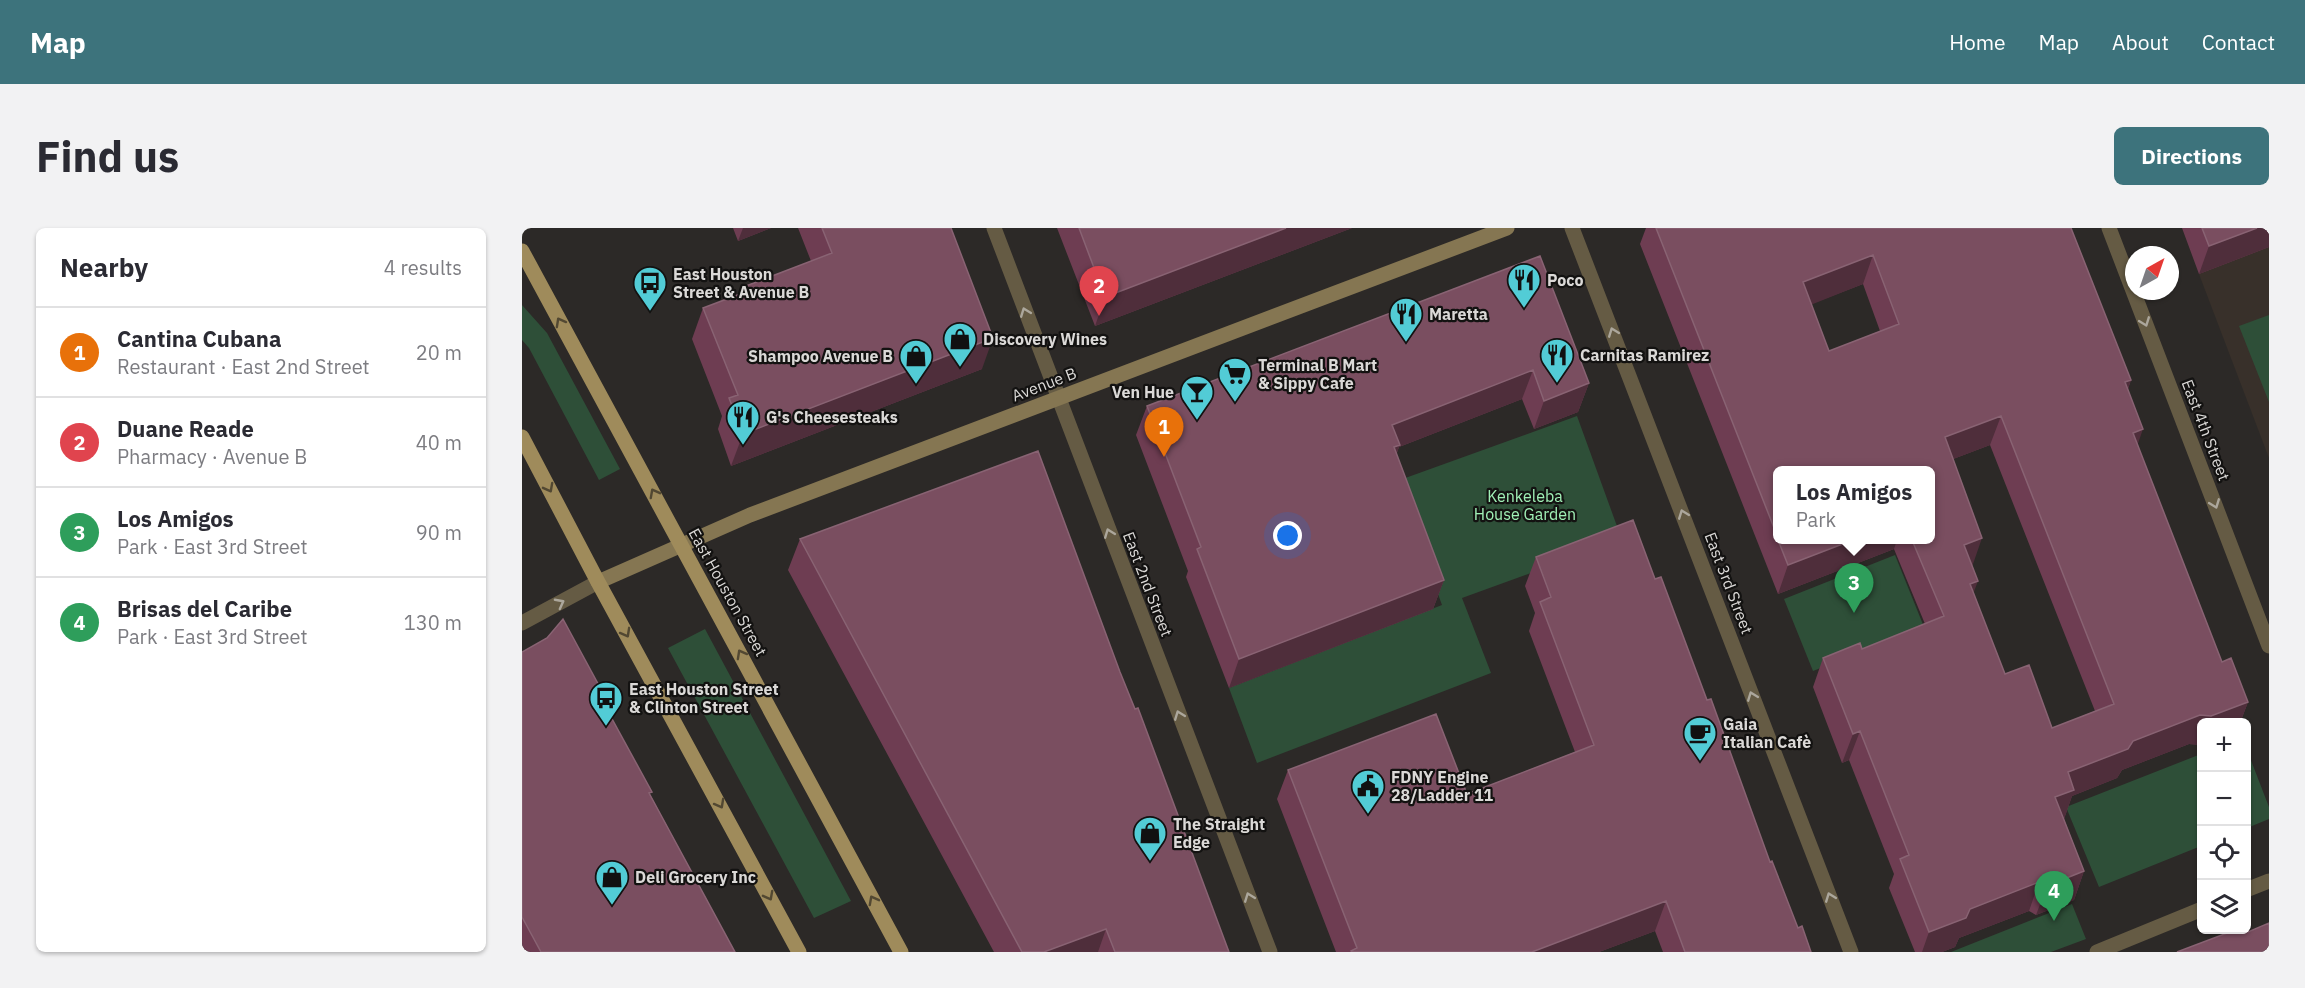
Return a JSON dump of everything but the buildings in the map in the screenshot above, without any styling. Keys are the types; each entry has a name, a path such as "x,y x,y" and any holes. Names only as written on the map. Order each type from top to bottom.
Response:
{"main road":[{"name":"East Houston Street","path":"522,251 901,952"},
{"path":"522,437 799,952"}],"street":[{"name":"East 2nd Street","path":"994,228 1270,952"},
{"name":"Avenue B","path":"598,582 681,544 1507,228"},
{"name":"East 3rd Street","path":"1572,228 1851,952"},
{"name":"East 4th Street","path":"2109,228 2269,646"},
{"path":"522,623 598,582"},
{"path":"2251,888 2269,881"},
{"path":"2097,952 2197,911"}],"shaded area":[{"path":"2269,228 2269,458 2199,274"}],"green space":[{"path":"522,305 547,333 620,469 599,480 529,348 522,340"},
{"path":"2269,315 2269,402 2239,326"},
{"name":"Kenkeleba House Garden","path":"1577,416 1622,540 1462,598 1491,673 1257,763 1229,688 1442,605 1397,481"},
{"path":"1895,555 1924,627 1813,671 1784,599"},
{"path":"705,629 851,901 814,918 668,648"},
{"path":"2197,756 2197,848 2099,887 2066,807"},
{"path":"2251,760 2269,807 2269,819 2251,826"},
{"path":"2072,904 2086,939 2051,952 1951,952"}],"place":[{"name":"Poco","path":"1524,309"},
{"name":"East Houston Street & Avenue B","path":"650,312"},
{"name":"Duane Reade","path":"1099,316"},
{"name":"Maretta","path":"1406,343"},
{"name":"Discovery Wines","path":"960,368"},
{"name":"Carnitas Ramirez","path":"1557,384"},
{"name":"Shampoo Avenue B","path":"916,385"},
{"name":"Terminal B Mart & Sippy Cafe","path":"1235,403"},
{"name":"Ven Hue","path":"1197,421"},
{"name":"G's Cheesesteaks","path":"743,446"},
{"name":"Cantina Cubana","path":"1164,457"},
{"name":"Los Amigos","path":"1854,613"},
{"name":"East Houston Street & Clinton Street","path":"606,727"},
{"name":"Gaia Italian Cafè","path":"1700,762"},
{"name":"FDNY Engine 28/Ladder 11","path":"1368,815"},
{"name":"The Straight Edge","path":"1150,862"},
{"name":"Deli Grocery Inc","path":"612,906"},
{"name":"Brisas del Caribe","path":"2054,921"}]}
